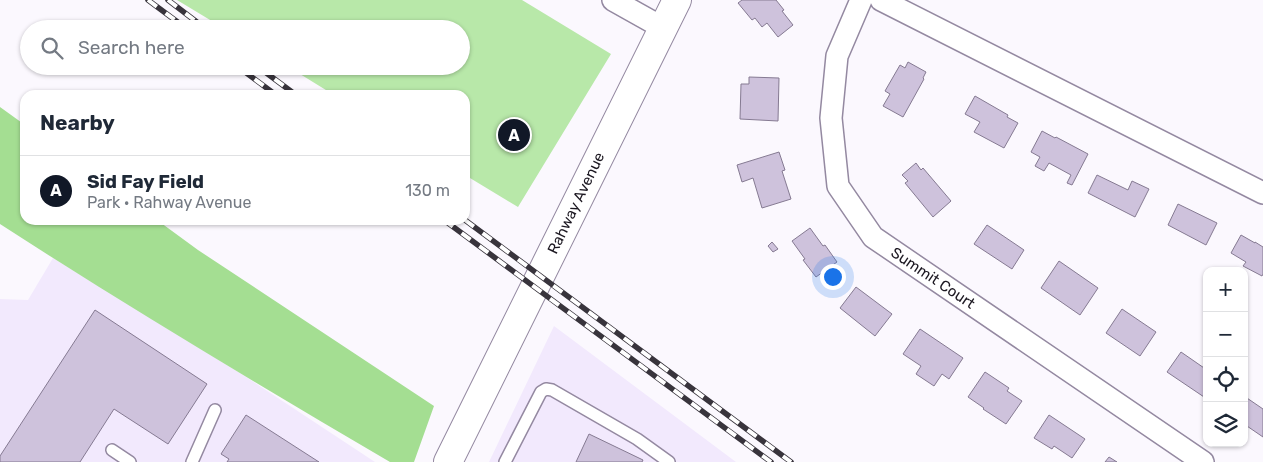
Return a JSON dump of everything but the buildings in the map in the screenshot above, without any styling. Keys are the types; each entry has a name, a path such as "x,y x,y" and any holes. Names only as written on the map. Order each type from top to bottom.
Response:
{"street":[{"path":"613,0 663,28"},
{"name":"Rahway Avenue","path":"448,462 677,0"},
{"name":"Summit Court","path":"862,0 837,56 831,118 838,186 874,237 1203,462"},
{"path":"881,0 1263,193"}],"lane":[{"path":"505,462 541,392 546,389 552,390 637,439 670,462"},
{"path":"192,462 215,410"},
{"path":"112,450 130,462"}],"shaded area":[{"path":"53,258 243,375 375,462 0,462 0,299 28,300"},
{"path":"554,326 736,462 489,462"}],"green space":[{"path":"177,0 522,0 611,54 518,207 470,178 470,90 326,90 302,75 470,75 470,20 210,20"},
{"path":"0,107 20,121 20,225 164,225 198,250 434,406 414,462 390,462 194,345 0,224"}],"railway":[{"path":"148,0 175,20"},
{"path":"168,0 194,20"},
{"path":"249,75 269,90"},
{"path":"269,75 289,90"},
{"path":"470,224 791,462"},
{"path":"451,225 771,462"}],"place":[{"name":"Sid Fay Field","path":"514,135"}]}
